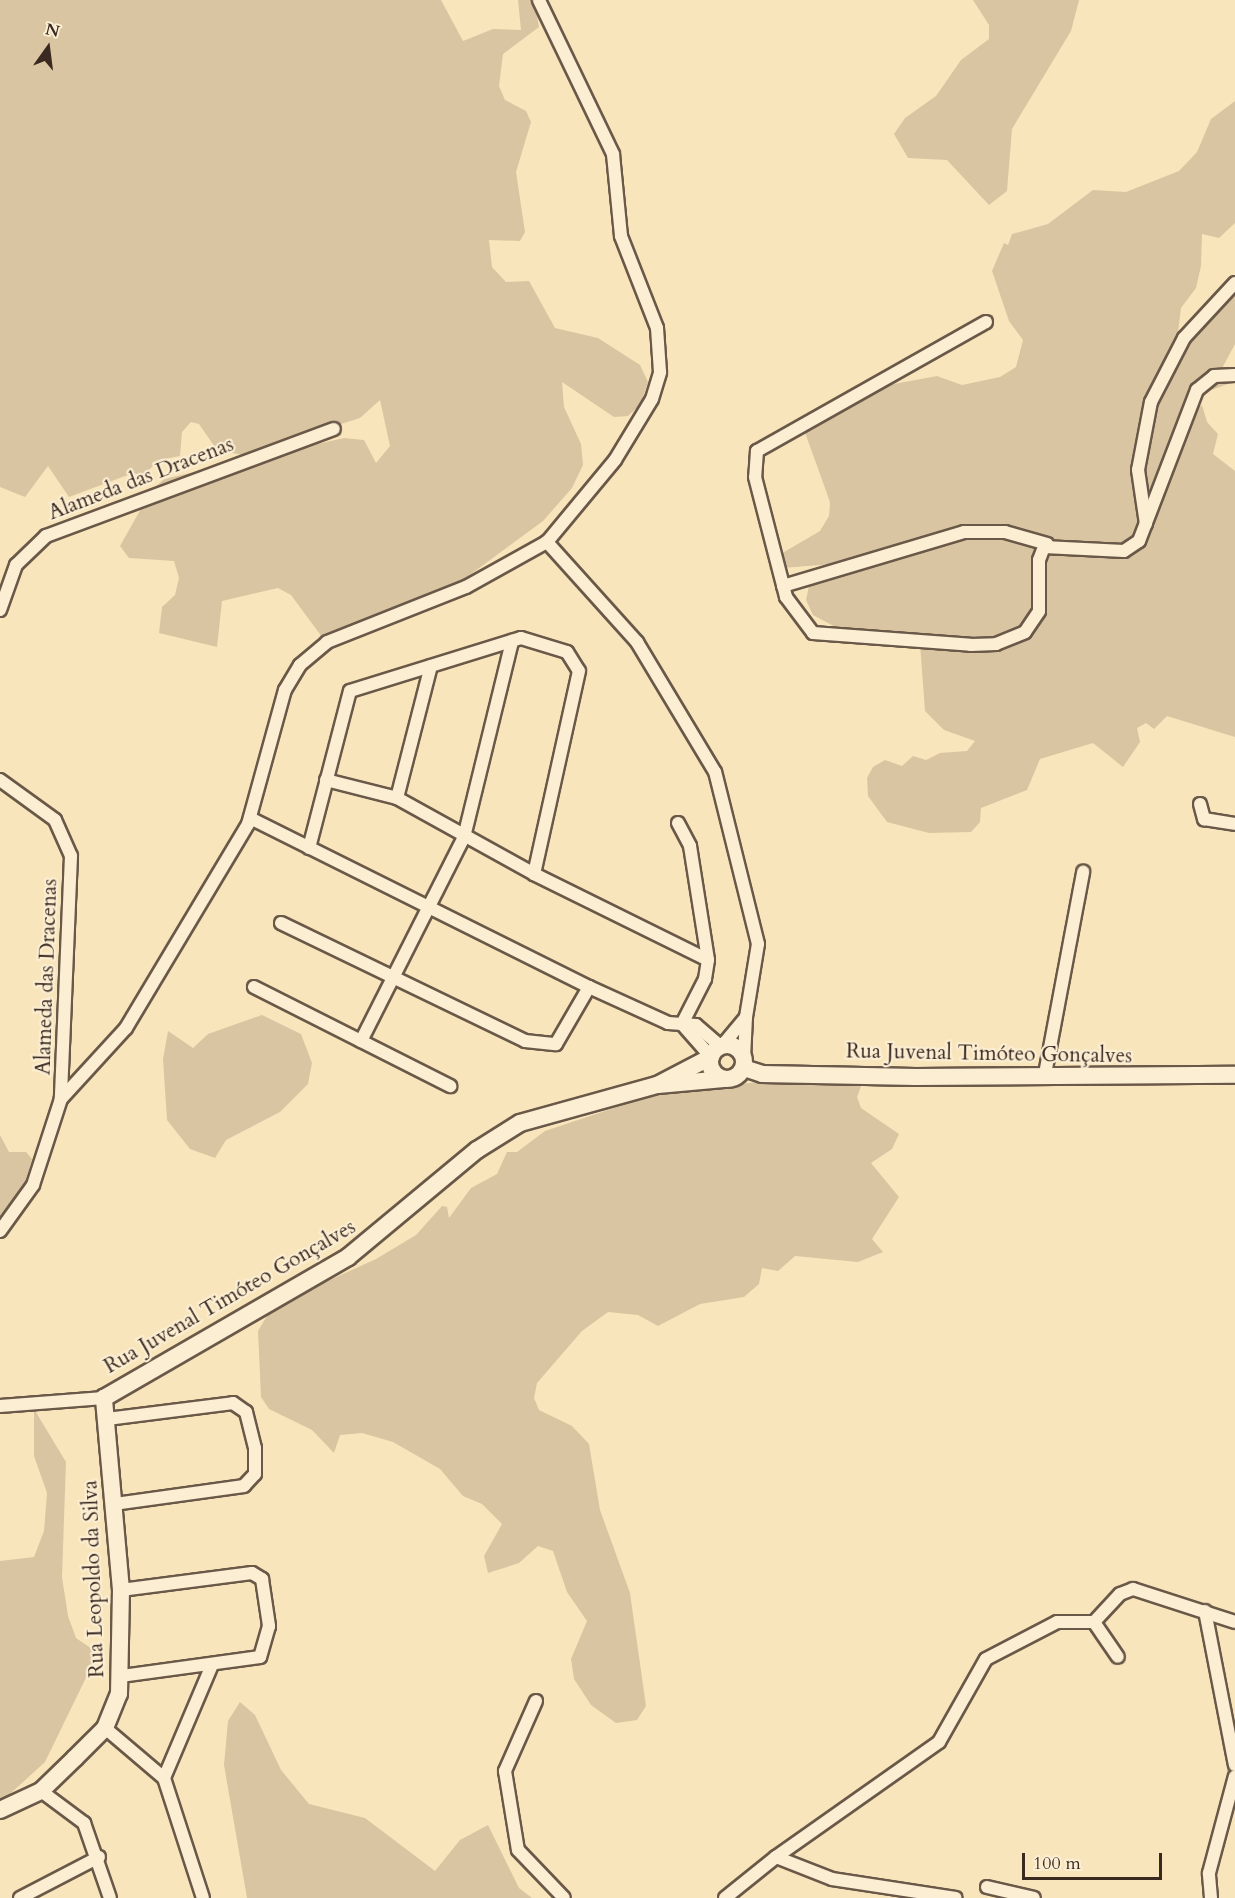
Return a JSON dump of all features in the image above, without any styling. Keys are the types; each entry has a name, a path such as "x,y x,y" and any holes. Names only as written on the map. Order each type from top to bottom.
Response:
{"street":[{"path":"0,1231 33,1185 61,1099 126,1028 250,818 285,690 310,653 355,628 484,578 547,542 639,427 654,390 660,352 657,328 621,236 617,178 606,133 539,0"},
{"path":"1146,524 1138,470 1151,402 1184,339 1235,283"},
{"path":"986,322 758,451 755,477 783,586 804,626 821,635 996,644 1032,623 1042,595 1039,567 1047,544"},
{"path":"783,586 964,532 1017,535 1047,544 1124,551 1139,541 1197,390 1214,376 1235,375"},
{"name":"Alameda das Dracenas","path":"0,610 16,565 46,536 334,429"},
{"path":"1017,535 1039,567"},
{"path":"547,542 637,642 715,772 756,920 757,962 746,1017 744,1063 724,1079 713,1071 716,1052 746,1017"},
{"path":"309,848 350,691 512,641 542,641 567,652 579,671 534,874"},
{"path":"361,1041 464,837 512,641"},
{"path":"397,798 432,666"},
{"name":"Alameda das Dracenas","path":"0,780 55,820 71,856 61,1099"},
{"path":"326,780 397,798 534,874 708,960"},
{"path":"1200,804 1204,819 1235,824"},
{"path":"250,818 589,987 682,1024 696,1025 716,1052"},
{"path":"678,823 690,846 708,960 705,979 682,1024"},
{"path":"1045,1074 1083,872"},
{"path":"281,923 393,977 542,1044 556,1044 565,1036 589,987"},
{"path":"254,987 450,1086"},
{"name":"Rua Juvenal Timóteo Gonçalves","path":"657,1085 716,1052 735,1047 744,1063 762,1074 894,1077 1045,1074 1148,1079 1235,1075"},
{"name":"Rua Juvenal Timóteo Gonçalves","path":"104,1398 348,1257 500,1135 547,1115 657,1085 724,1079"},
{"path":"0,1406 104,1398"},
{"name":"Rua Leopoldo da Silva","path":"0,1810 41,1791 105,1728 122,1676 121,1590 104,1398"},
{"path":"107,1419 240,1404 255,1448 253,1479 224,1490 115,1503"},
{"path":"121,1590 257,1575 264,1586 269,1626 264,1653 212,1665 122,1676"},
{"path":"725,1898 776,1857 939,1742 986,1659 1057,1622 1094,1622 1120,1594 1133,1589 1235,1622"},
{"path":"1205,1611 1235,1765"},
{"path":"1094,1622 1118,1657"},
{"path":"164,1778 212,1665"},
{"path":"536,1701 505,1771 518,1850 564,1898"},
{"path":"105,1728 164,1778 203,1898"},
{"path":"1211,1898 1209,1873 1235,1776"},
{"path":"41,1791 84,1823 99,1857 110,1898"},
{"path":"21,1898 99,1857"},
{"path":"776,1857 832,1879 957,1898"},
{"path":"987,1887 1034,1898"}],"shaded area":[{"path":"0,0 441,0 463,41 493,29 521,30 518,0 534,0 539,27 503,54 499,86 505,100 526,111 531,122 516,172 525,232 520,241 489,240 492,267 506,282 529,281 555,328 598,338 640,365 648,382 640,405 628,416 614,417 562,382 564,407 581,444 583,465 572,488 543,521 463,580 325,641 291,595 278,588 222,601 217,647 159,633 162,607 175,595 179,578 174,561 129,558 120,546 151,491 164,479 344,438 364,440 376,463 390,446 380,400 360,418 243,455 217,450 199,424 191,422 182,432 180,456 159,460 143,476 133,473 69,497 48,466 25,497 0,487"},
{"path":"973,0 1079,0 1071,31 1012,129 1007,191 989,205 947,160 908,158 894,134 905,118 936,96 961,60 989,39 989,25"},
{"path":"1235,101 1235,223 1219,238 1202,234 1201,266 1196,288 1181,308 1175,356 1235,292 1235,344 1219,374 1228,384 1203,393 1194,412 1202,405 1207,422 1218,434 1213,454 1235,471 1235,737 1167,716 1154,729 1146,723 1137,728 1140,742 1123,767 1093,743 1040,759 1027,790 981,808 980,822 971,832 929,833 887,822 868,796 867,778 873,767 885,760 902,766 913,756 926,760 940,753 967,751 975,741 944,730 925,711 920,644 845,632 813,615 806,600 809,586 846,563 769,569 779,555 820,531 829,516 830,502 803,427 894,384 937,376 962,385 1000,377 1016,367 1023,340 1009,321 992,271 1004,243 1008,245 1012,234 1048,224 1093,190 1126,192 1179,171 1197,152 1211,119"},
{"path":"262,1015 301,1034 312,1063 308,1084 280,1112 226,1140 215,1158 190,1149 167,1120 163,1059 168,1031 193,1048 208,1034"},
{"path":"799,1077 863,1081 857,1097 861,1108 899,1134 892,1149 871,1163 899,1197 872,1239 883,1252 858,1262 795,1256 778,1271 762,1268 759,1284 744,1297 700,1304 658,1326 638,1315 608,1312 582,1331 537,1383 534,1398 539,1410 572,1426 589,1444 600,1510 630,1593 646,1706 637,1720 616,1723 591,1705 574,1679 571,1659 587,1621 567,1592 553,1551 538,1546 519,1563 488,1573 484,1556 502,1524 482,1504 463,1496 440,1469 393,1442 362,1433 340,1435 334,1453 312,1430 269,1409 261,1397 258,1331 273,1306 376,1259 416,1235 442,1206 447,1207 449,1218 471,1188 497,1174 507,1152 517,1152 545,1131 656,1094"},
{"path":"0,1135 9,1152 26,1152 32,1159 22,1192 0,1221"},
{"path":"34,1409 66,1462 62,1577 68,1616 76,1638 98,1653 45,1762 0,1803 0,1561 34,1557 44,1531 47,1493 34,1456"},
{"path":"240,1702 255,1715 281,1770 309,1804 365,1818 435,1871 460,1840 488,1825 519,1888 532,1898 247,1898 224,1765 228,1721"}]}
